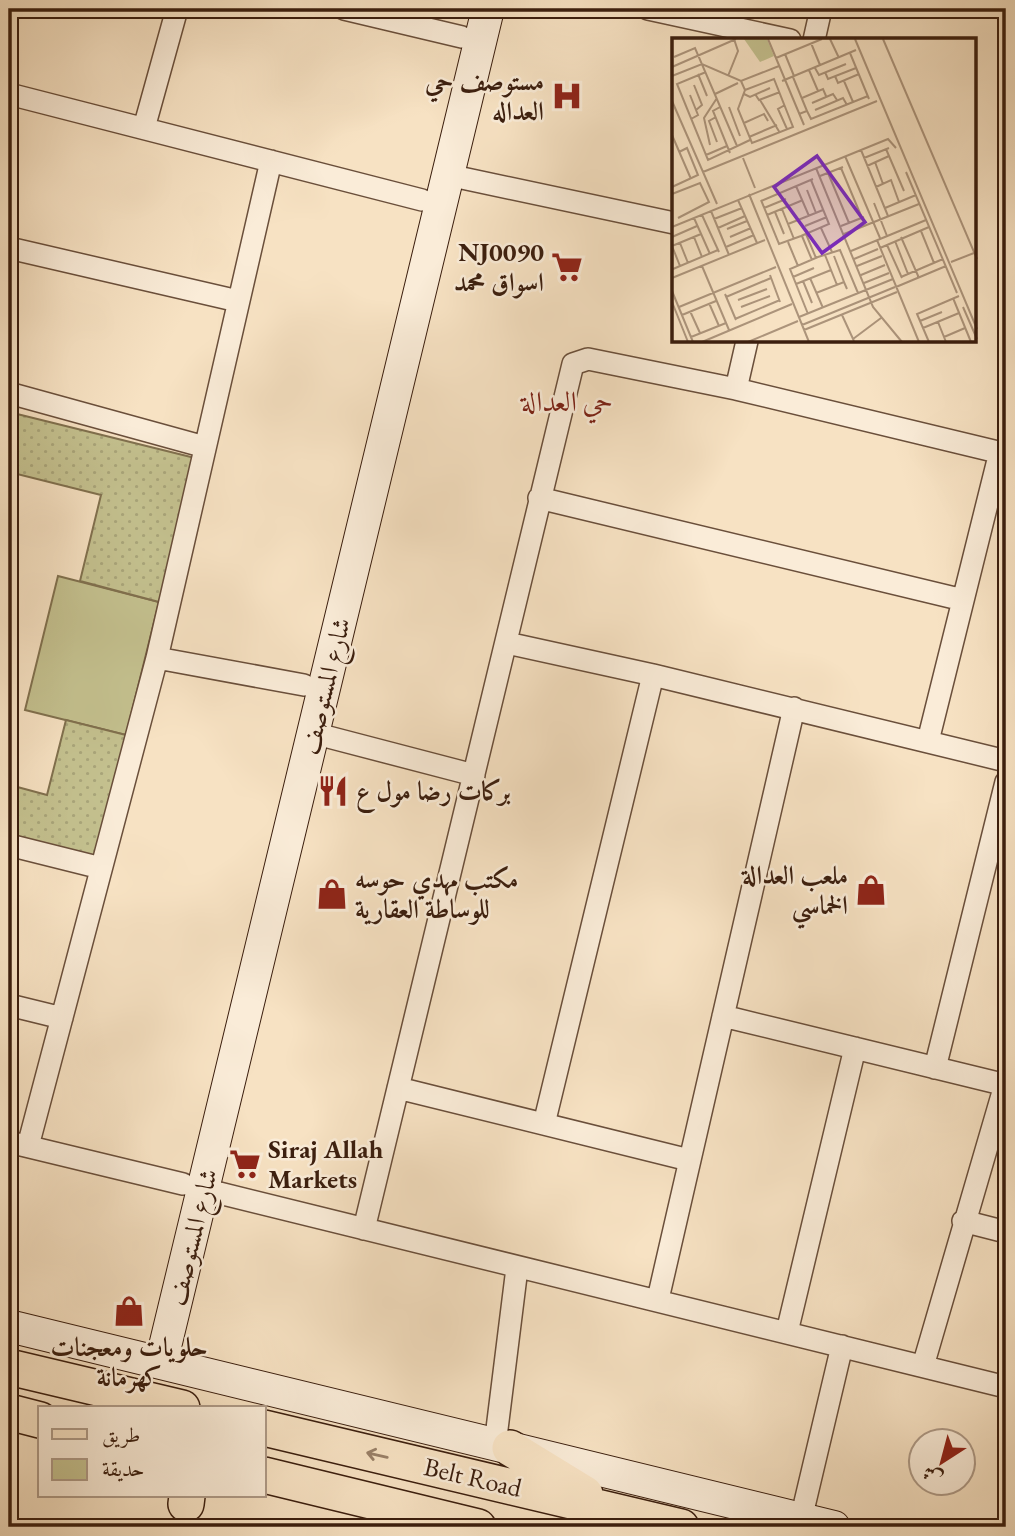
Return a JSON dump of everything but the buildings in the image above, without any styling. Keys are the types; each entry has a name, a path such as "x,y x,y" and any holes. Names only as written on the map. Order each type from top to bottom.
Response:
{"main road":[{"path":"9,1367 174,1406"},
{"path":"9,1412 38,1419"},
{"name":"Belt Road","path":"266,1428 681,1527"},
{"path":"503,1446 612,1511"},
{"name":"Belt Road","path":"266,1475 478,1527"}],"street":[{"path":"144,128 177,9"},
{"path":"344,9 465,23"},
{"name":"شارع المستوصف","path":"151,1361 273,859 304,685 406,310 448,175 488,9"},
{"path":"648,9 781,38"},
{"path":"814,38 821,9"},
{"name":"شارع المستوصف","path":"273,859 313,733 406,310 422,200 465,23"},
{"path":"9,94 422,200"},
{"path":"271,161 156,658 62,1018 19,1144 517,1268 658,1299 1006,1387"},
{"path":"448,175 672,223"},
{"path":"9,248 238,301"},
{"path":"736,389 747,343"},
{"path":"364,1230 506,643 538,498 573,364 588,359 736,389 1003,453 928,741"},
{"path":"9,393 205,447"},
{"path":"538,498 963,600"},
{"path":"506,643 794,708 1006,761"},
{"path":"156,658 304,685"},
{"path":"544,1124 653,675"},
{"path":"658,1299 794,708"},
{"path":"313,733 474,775"},
{"path":"935,1068 1006,782"},
{"path":"9,845 101,868"},
{"path":"9,1005 62,1018"},
{"path":"723,1016 1006,1085 963,1221 923,1366"},
{"path":"787,1332 855,1048"},
{"path":"398,1087 689,1160"},
{"path":"963,1221 1006,1232"},
{"path":"503,1446 517,1268"},
{"path":"9,1326 834,1527"},
{"path":"801,1519 842,1346"}],"green space":[{"path":"9,412 195,458 159,602 80,581 101,495 9,472"},
{"path":"58,576 159,602 126,735 25,710"},
{"path":"66,720 126,735 95,857 9,835 9,766 14,767 10,785 47,795"}],"place":[{"name":"مستوصف حي العداله","path":"567,96"},
{"name":"NJ0090 اسواق محمد","path":"567,267"},
{"name":"برکات رضا مول ع","path":"333,791"},
{"name":"ملعب العدالة الخماسي","path":"871,890"},
{"name":"مكتب مهدي حوسه للوساطة العقارية","path":"332,894"},
{"name":"Siraj Allah Markets","path":"245,1164"},
{"name":"حلويات ومعجنات كهرمانة","path":"129,1311"}],"district":[{"name":"حي العدالة","path":"567,401"}]}
